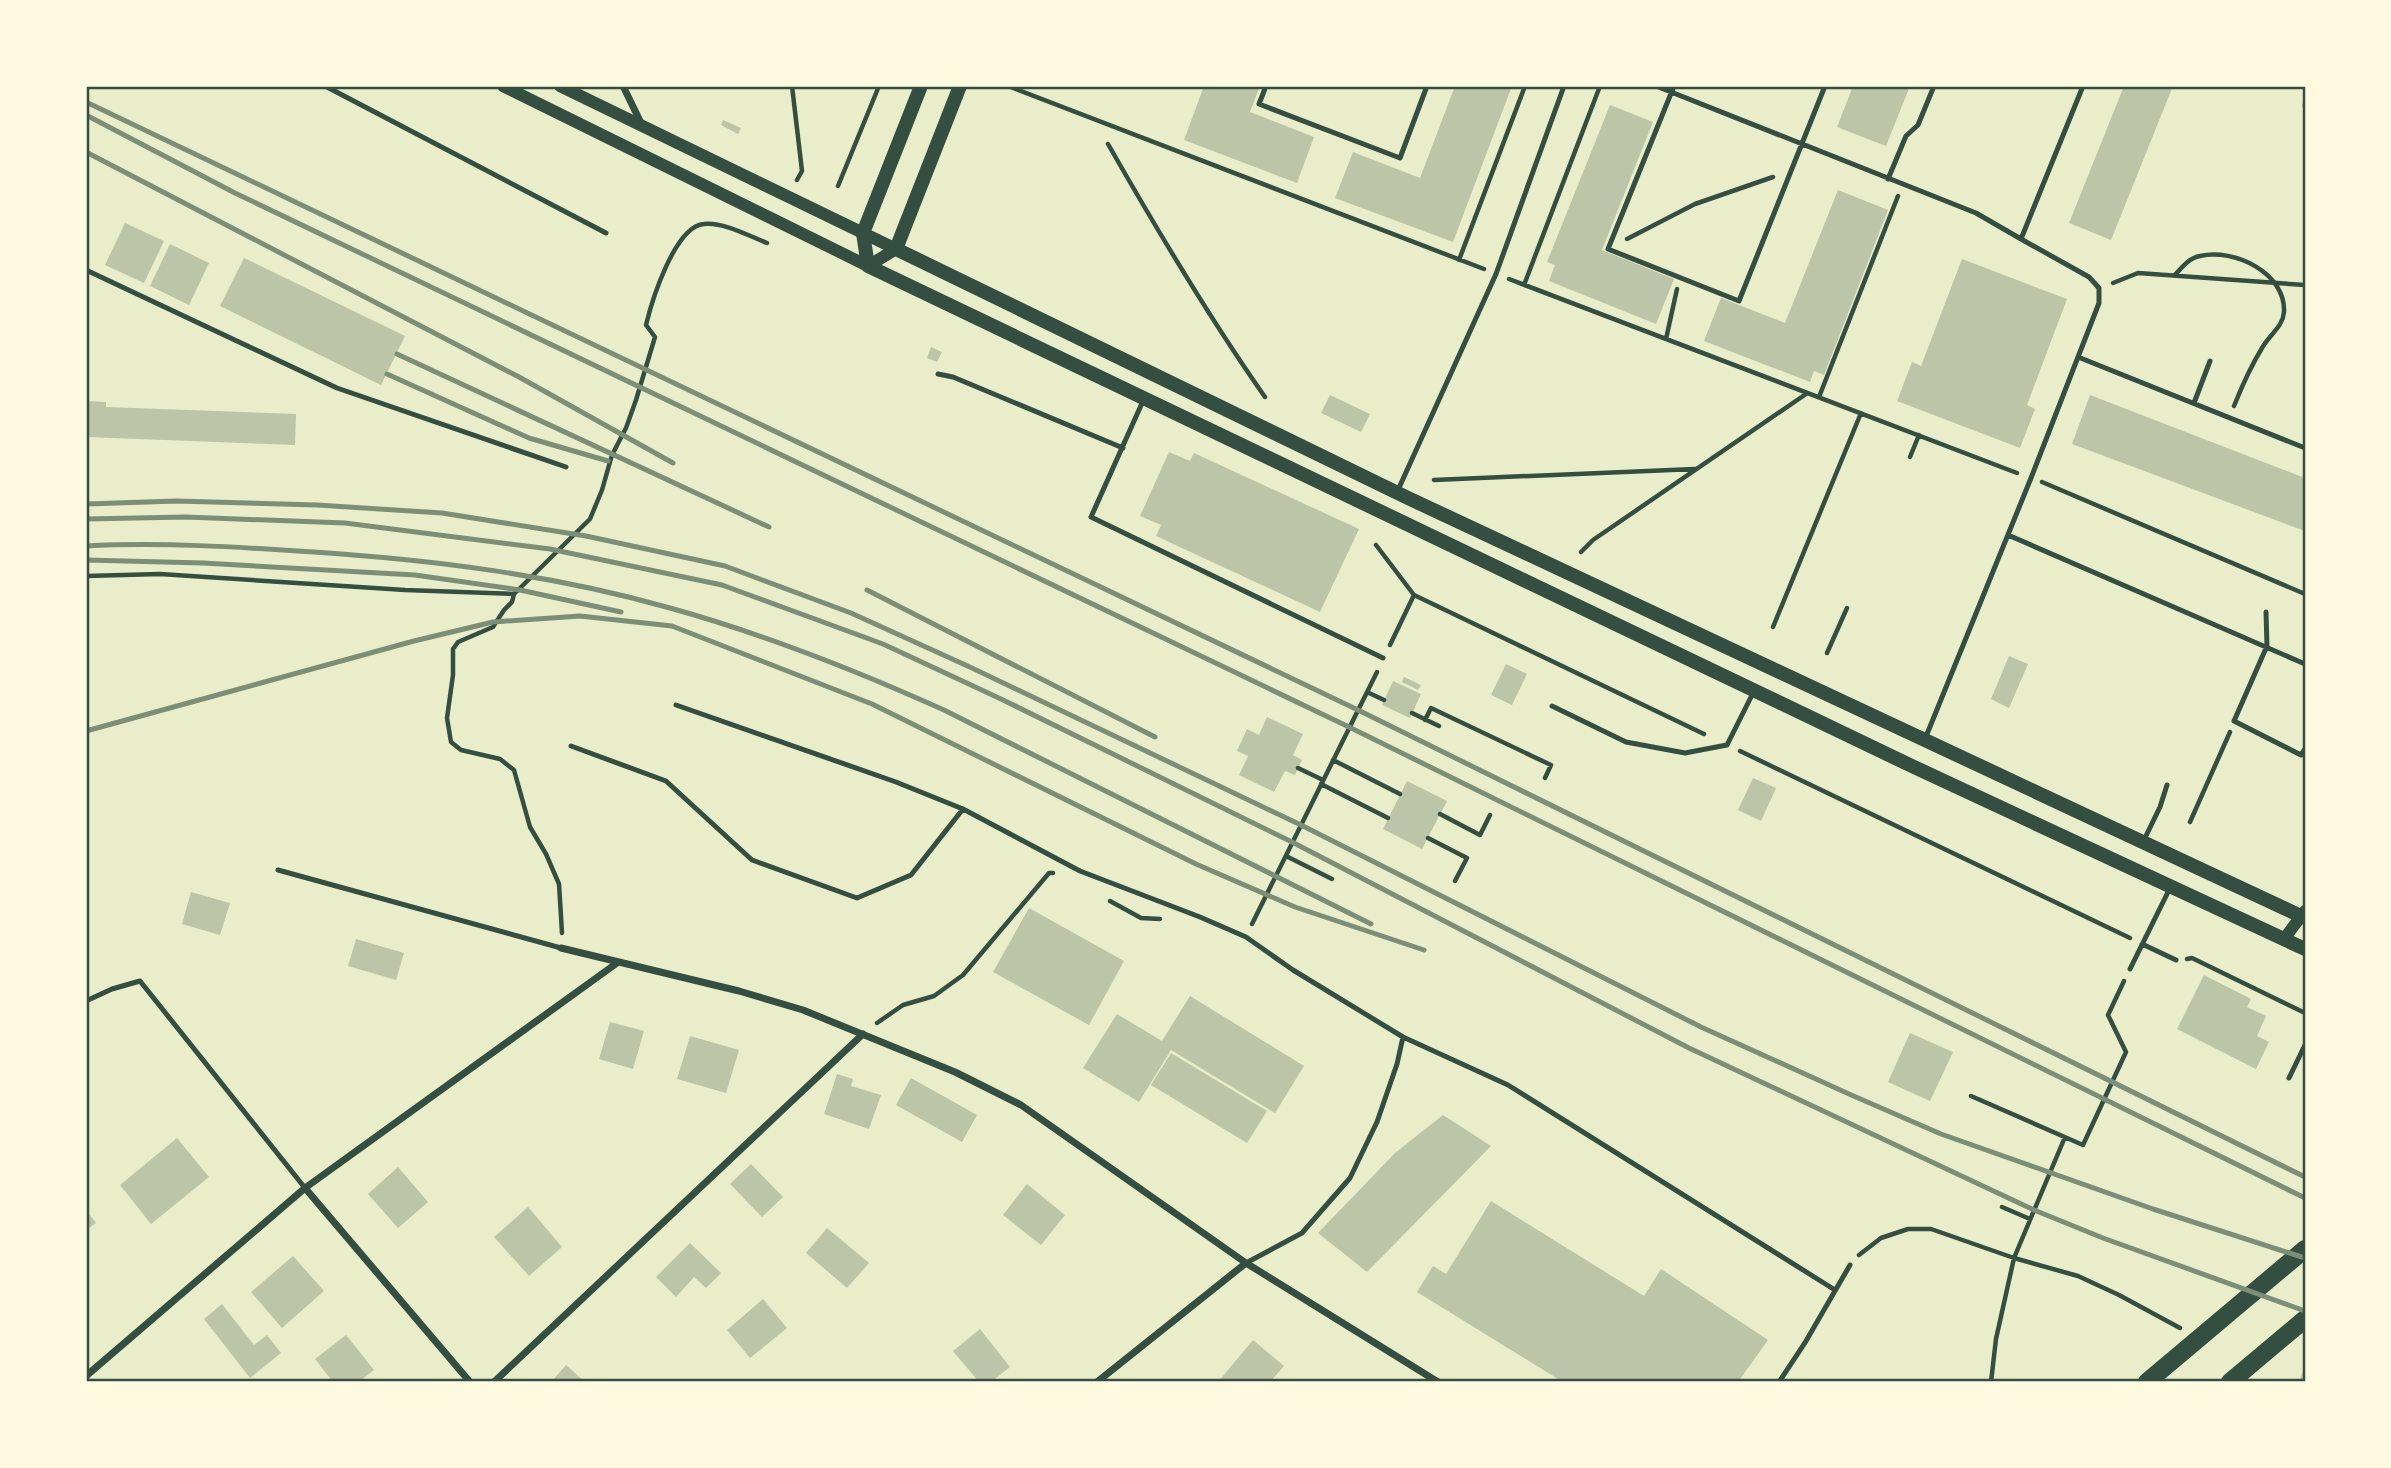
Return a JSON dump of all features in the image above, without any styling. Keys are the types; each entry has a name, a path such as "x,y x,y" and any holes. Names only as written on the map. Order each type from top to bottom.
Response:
{"main road":[{"path":"921,86 863,233 868,266 1914,767 2305,949"},
{"path":"960,86 896,250 1397,492 2304,915"},
{"path":"2147,1382 2305,1249"},
{"path":"2230,1382 2305,1319"}],"street":[{"path":"503,86 868,266 896,250"},
{"path":"559,86 896,250"},
{"path":"623,86 643,127"},
{"path":"2284,939 2304,915"},
{"path":"561,948 739,991 803,1010 955,1072 1021,1105 1246,1263 1438,1382"},
{"path":"86,1376 305,1188 617,963"},
{"path":"494,1382 863,1034"},
{"path":"305,1188 470,1382"},
{"path":"1097,1382 1246,1263"}],"lane":[{"path":"325,86 606,233"},
{"path":"1266,86 1259,104 1400,158 1427,86"},
{"path":"1397,492 1496,274 1564,86"},
{"path":"1656,86 1673,89 1976,213 2089,276 2099,288 2099,303 1925,739"},
{"path":"1673,89 1608,249 1739,301 1825,86"},
{"path":"1888,179 1906,136 1918,125 1934,86"},
{"path":"2021,239 2082,86"},
{"path":"86,270 337,388 566,467"},
{"path":"2078,357 2305,447"},
{"path":"2194,403 2210,361"},
{"path":"938,374 953,377 1123,448"},
{"path":"1144,398 1091,517 1383,658"},
{"path":"2008,535 2305,664"},
{"path":"2266,612 2267,646 2234,721 2301,755 2305,749"},
{"path":"1552,706 1626,742 1685,753 1727,745 1754,690"},
{"path":"676,705 896,782 963,809 1080,871 1246,937 1293,970 1403,1037 1508,1085 1835,1290"},
{"path":"571,746 666,781 752,860 857,898 911,875 963,809"},
{"path":"2143,842 2167,785"},
{"path":"278,870 561,948"},
{"path":"2130,968 2171,885"},
{"path":"2142,944 2176,960"},
{"path":"86,1001 112,989 140,981 305,1188"},
{"path":"1246,1263 1302,1233 1350,1178 1377,1122 1397,1064 1403,1037"},
{"path":"2289,1078 2305,1045"},
{"path":"1779,1382 1850,1265"}],"path":[{"path":"792,86 802,171 797,180"},
{"path":"838,186 878,86"},
{"path":"1009,86 2031,478 2305,594"},
{"path":"1459,260 1525,86"},
{"path":"1524,285 1600,86"},
{"path":"1108,144 1234,354 1265,397"},
{"path":"1645,230 1695,204 1776,176"},
{"path":"1819,397 1903,184"},
{"path":"561,948 559,884 547,854 530,827 514,770 506,762 494,757 454,747 447,726 453,675 452,653 455,644 493,627 514,594 590,519 612,455 636,400 655,337 646,325 652,303 686,232 694,226 707,223 767,243"},
{"path":"2175,275 2186,263 2200,256 2216,255 2247,262 2263,271 2276,283 2282,297 2284,313 2279,327 2263,346 2229,417"},
{"path":"2099,288 2138,272 2305,285"},
{"path":"1666,339 1679,277"},
{"path":"1581,552 1593,540 1807,394"},
{"path":"1773,627 1861,413"},
{"path":"1910,457 1919,435"},
{"path":"1434,480 1696,469"},
{"path":"1376,545 1414,595 2142,944"},
{"path":"86,576 178,575 405,590 514,594"},
{"path":"1246,937 1414,595"},
{"path":"1828,653 1847,608"},
{"path":"1367,692 1384,700"},
{"path":"1425,720 1431,708 1551,765 1545,778"},
{"path":"1412,713 1439,726"},
{"path":"2190,822 2234,721"},
{"path":"1333,760 1400,794"},
{"path":"1298,768 1388,818"},
{"path":"1440,814 1480,835 1490,815"},
{"path":"1428,838 1467,858 1455,881"},
{"path":"1286,856 1332,879"},
{"path":"863,1034 903,1005 934,996 963,975 1049,873 1059,874"},
{"path":"1106,899 1141,918"},
{"path":"2176,960 2192,958 2305,1013"},
{"path":"1971,1096 2083,1145 2126,1052 2108,1015 2130,968"},
{"path":"1991,1382 1996,1339 2014,1258 2065,1137"},
{"path":"2002,1207 2030,1219"},
{"path":"1850,1265 1865,1249 1881,1238 1908,1229 1930,1229 2014,1258 2078,1276 2119,1294 2171,1326 2182,1329"}],"building":[{"path":"1204,86 1260,86 1250,112 1314,137 1297,183 1184,140"},
{"path":"1455,86 1512,86 1453,242 1335,198 1353,152 1420,178"},
{"path":"1853,86 1910,86 1886,146 1837,127"},
{"path":"2124,86 2173,86 2111,240 2069,223"},
{"path":"1610,105 1653,122 1602,250 1674,279 1656,324 1549,281 1555,265 1547,262"},
{"path":"723,120 741,128 738,134 721,125"},
{"path":"1838,190 1888,210 1824,375 1814,371 1810,382 1704,341 1721,298 1785,323"},
{"path":"125,223 164,241 144,283 105,265"},
{"path":"170,244 209,263 189,305 150,286"},
{"path":"244,258 405,336 381,385 220,306"},
{"path":"1962,259 2067,299 2027,405 2035,409 2020,448 1897,401 1912,362 1921,366"},
{"path":"931,347 942,352 937,362 927,358"},
{"path":"1330,395 1370,414 1361,432 1321,413"},
{"path":"2090,395 2305,478 2305,531 2072,444"},
{"path":"86,401 106,402 106,407 296,414 295,445 86,437"},
{"path":"1169,452 1190,461 1194,453 1359,529 1320,612 1156,536 1161,525 1140,516"},
{"path":"2009,656 2028,664 2009,708 1991,699"},
{"path":"1506,664 1527,674 1512,705 1491,695"},
{"path":"1404,677 1421,685 1418,690 1402,682"},
{"path":"1393,681 1421,694 1410,718 1382,705"},
{"path":"1267,717 1303,734 1293,755 1302,760 1295,775 1285,771 1274,792 1239,775 1248,756 1237,751 1247,729 1259,735"},
{"path":"1753,778 1776,788 1761,821 1738,810"},
{"path":"1407,781 1447,801 1422,849 1383,829"},
{"path":"191,892 230,903 220,935 182,924"},
{"path":"1029,908 1124,961 1089,1025 993,972"},
{"path":"356,939 404,953 396,980 348,966"},
{"path":"2204,975 2251,999 2247,1007 2266,1016 2257,1036 2269,1042 2256,1069 2177,1029"},
{"path":"1190,996 1304,1066 1275,1113 1171,1050 1139,1102 1083,1068 1117,1014 1162,1041"},
{"path":"610,1022 644,1031 633,1069 599,1059"},
{"path":"1910,1033 1953,1052 1930,1101 1888,1082"},
{"path":"690,1036 739,1050 726,1093 677,1079"},
{"path":"1171,1053 1267,1111 1247,1143 1151,1085"},
{"path":"837,1074 853,1079 851,1086 881,1095 869,1129 824,1114"},
{"path":"911,1078 977,1115 962,1142 896,1105"},
{"path":"1443,1115 1491,1146 1367,1272 1318,1233 1395,1153"},
{"path":"177,1138 209,1177 151,1224 120,1185"},
{"path":"751,1164 783,1197 762,1217 730,1184"},
{"path":"398,1167 428,1202 398,1228 368,1194"},
{"path":"1027,1184 1065,1215 1041,1245 1003,1215"},
{"path":"1491,1201 1644,1296 1661,1269 1768,1340 1738,1382 1563,1382 1417,1292 1433,1266 1446,1274"},
{"path":"528,1207 562,1247 529,1276 494,1237"},
{"path":"86,1210 96,1223 86,1230"},
{"path":"827,1228 869,1263 847,1288 806,1253"},
{"path":"690,1243 721,1273 706,1288 694,1277 676,1297 656,1277"},
{"path":"293,1256 324,1291 282,1328 251,1292"},
{"path":"763,1299 787,1328 750,1358 727,1330"},
{"path":"222,1304 254,1345 267,1335 281,1353 250,1378 204,1319"},
{"path":"980,1329 1010,1367 991,1382 979,1382 953,1351"},
{"path":"346,1335 374,1370 358,1382 333,1382 315,1359"},
{"path":"1253,1340 1284,1366 1270,1382 1218,1382"},
{"path":"566,1365 585,1382 551,1382"},
{"path":"2305,1365 2305,1382 2299,1382"}],"railway":[{"path":"86,102 1358,710 2305,1177"},
{"path":"86,115 235,193 1349,727 2305,1198"},
{"path":"86,152 519,377 673,463"},
{"path":"397,354 769,527"},
{"path":"387,374 529,438 608,461"},
{"path":"86,504 177,501 317,505 442,513 586,536 725,566 851,613 972,668 1301,825 1701,1027 1849,1094 1941,1134 2153,1209 2305,1258"},
{"path":"86,519 186,517 345,523 550,549 722,585 883,644 1001,699 1292,842 1689,1048 2034,1210 2103,1238 2305,1311"},
{"path":"86,546 228,547 359,555 449,565 582,586 705,618 809,654 944,710 1371,924"},
{"path":"86,560 203,563 415,575 520,590 621,612"},
{"path":"867,590 1155,737"},
{"path":"86,731 493,622 580,616 672,626 872,704 1196,864 1295,907 1424,950"}]}
